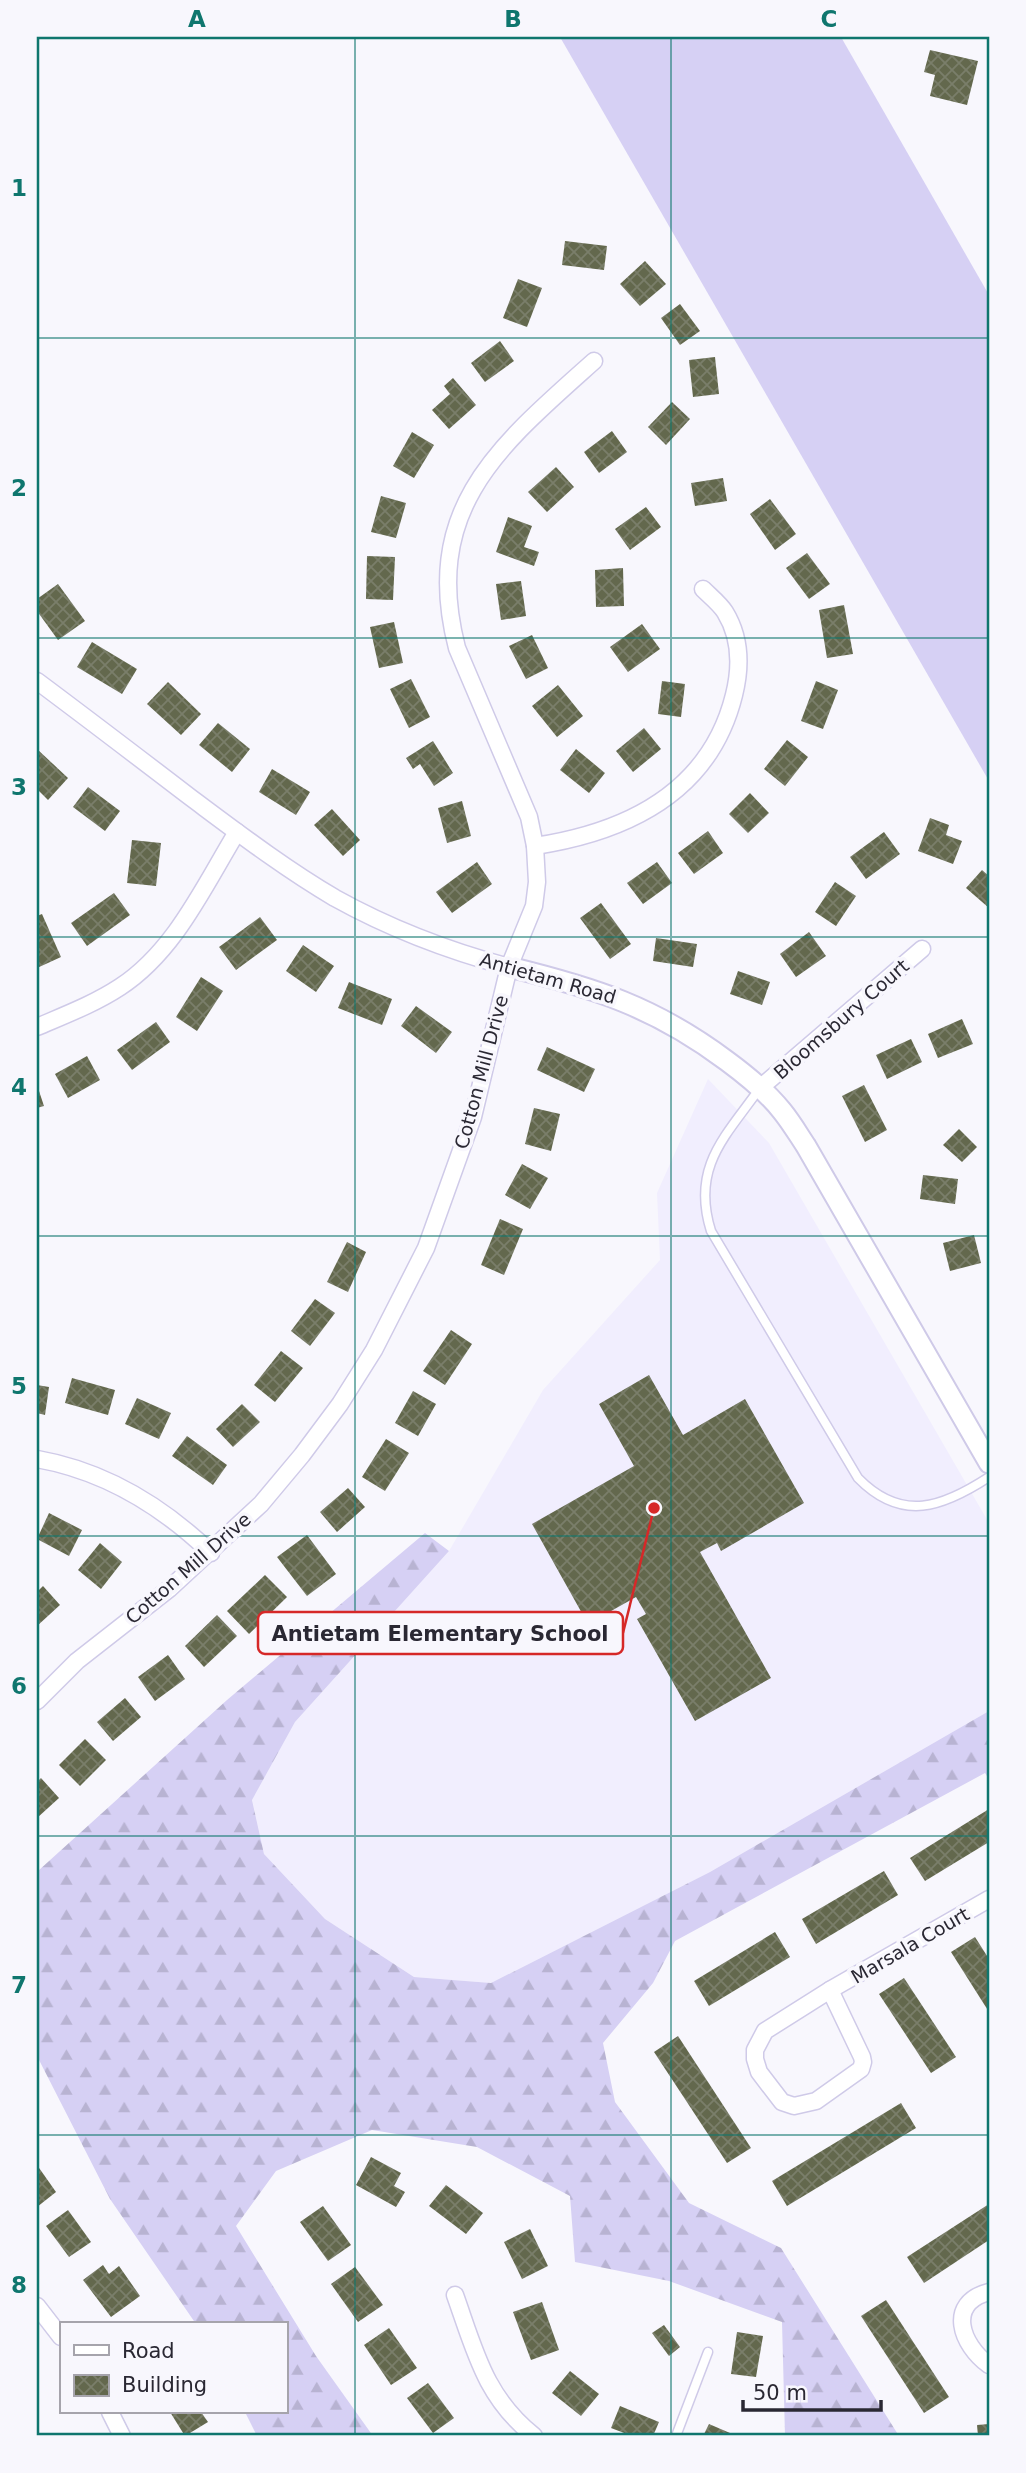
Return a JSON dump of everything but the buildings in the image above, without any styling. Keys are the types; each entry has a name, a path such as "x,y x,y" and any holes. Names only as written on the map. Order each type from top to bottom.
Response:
{"street":[{"name":"Cotton Mill Drive","path":"37,1701 77,1661 169,1589 261,1504 340,1404 405,1294 426,1248 473,1118 509,967 534,906 537,882 535,846 529,817 457,648 450,620 448,562 459,517 471,491 487,467 524,424 594,361"},
{"path":"535,846 569,841 628,820 659,803 686,782 704,760 719,736 730,709 740,659 736,636 725,612 703,589"},
{"name":"Antietam Road","path":"37,681 237,832 337,899 440,946 579,984 629,1002 700,1041 760,1088 782,1110 806,1146 989,1462"},
{"path":"37,1027 88,1006 148,965 170,940 237,832"},
{"name":"Bloomsbury Court","path":"760,1088 922,949"},
{"path":"37,1459 93,1474 120,1486 162,1511 211,1552"},
{"name":"Marsala Court","path":"831,1990 862,2056 861,2069 816,2101 794,2106 782,2102 759,2072 755,2059 759,2039 765,2031 831,1990 989,1899"},
{"path":"989,2292 974,2299 966,2308 961,2330 969,2346 989,2365"},
{"path":"455,2295 486,2381 503,2406 534,2436"},
{"path":"37,2305 60,2336"},
{"path":"111,2414 121,2436"}],"lane":[{"path":"760,1088 713,1155 706,1173 705,1212 711,1231 788,1364 858,1478 871,1491 886,1500 903,1506 928,1506 965,1493 989,1477"},
{"path":"676,2436 708,2352"}],"shaded area":[{"path":"708,1079 769,1143 989,1523 989,1711 710,1872 491,1983 414,1977 325,1919 264,1854 252,1799 295,1722 449,1551 543,1390 660,1260 657,1193"}],"green space":[{"path":"560,37 841,37 989,295 989,781"},
{"path":"425,1533 449,1551 295,1722 252,1800 264,1854 325,1919 414,1977 491,1983 710,1872 989,1711 989,1779 985,1773 675,1941 653,1983 603,2043 615,2102 689,2203 781,2248 899,2436 785,2436 782,2322 669,2281 575,2262 570,2196 477,2147 372,2130 276,2171 236,2226 316,2356 373,2436 257,2436 246,2414 287,2414 287,2322 195,2322 110,2199 37,2056 38,1871 227,1700"}],"place":[{"name":"Antietam Elementary School","path":"654,1508"}]}
